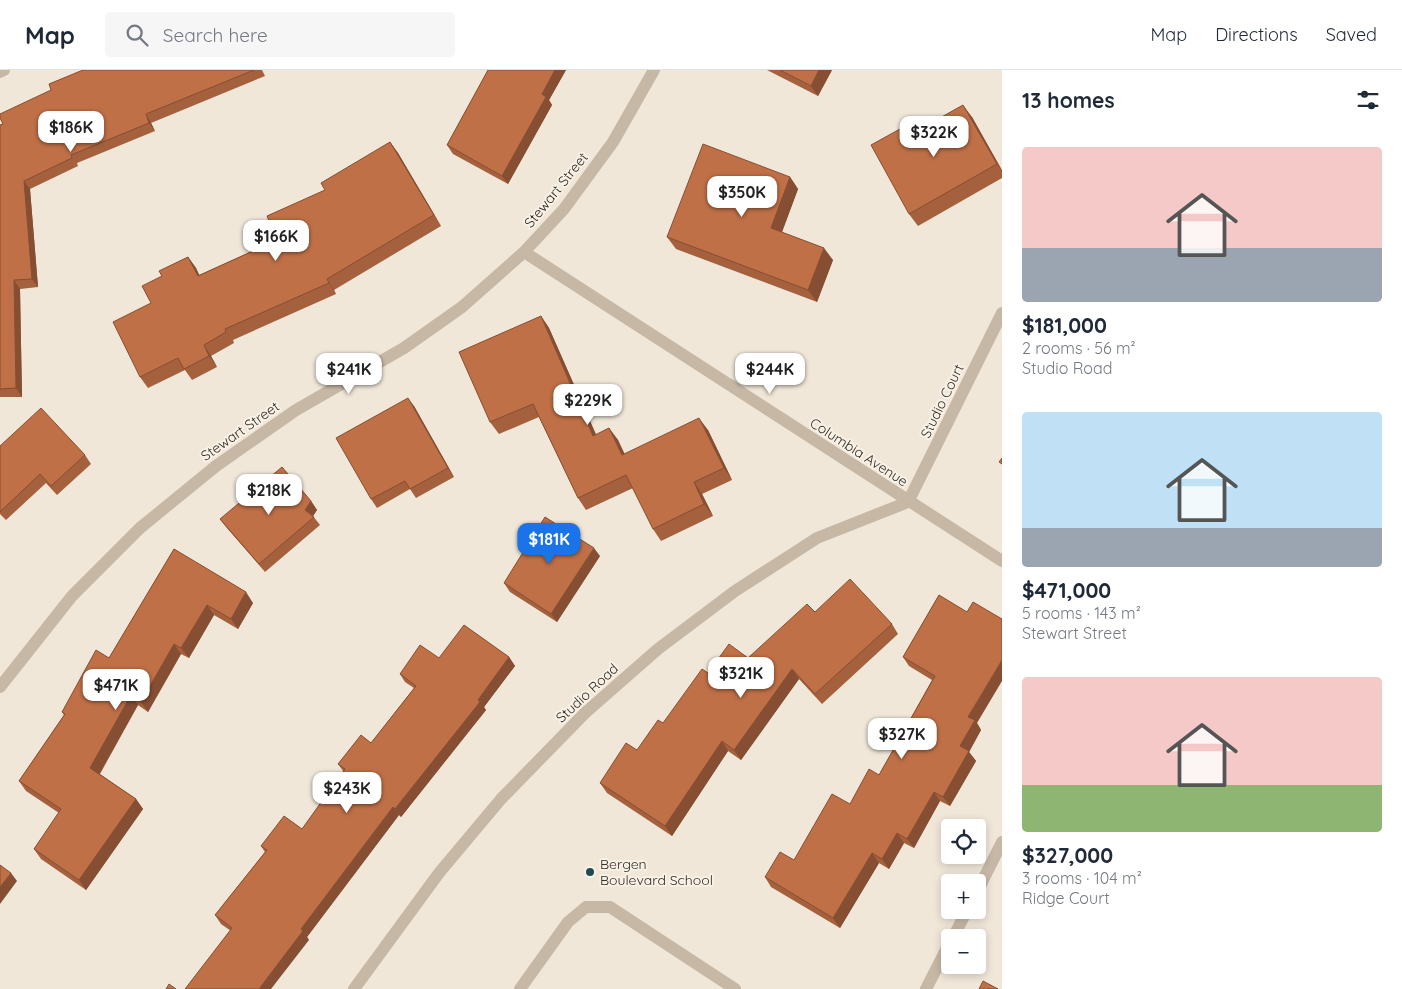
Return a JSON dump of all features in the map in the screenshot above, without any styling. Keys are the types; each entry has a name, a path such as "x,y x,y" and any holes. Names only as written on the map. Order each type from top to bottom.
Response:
{"street":[{"path":"0,72 4,70"},
{"name":"Stewart Street","path":"0,687 72,596 140,528 216,466 296,410 404,348 462,307 524,252 564,208 613,142 654,70"},
{"name":"Columbia Avenue","path":"524,252 1002,561"},
{"name":"Studio Court","path":"908,502 1002,313"},
{"name":"Studio Road","path":"354,989 438,873 501,799 585,713 658,649 736,591 817,538 908,502"},
{"path":"986,874 1002,842"},
{"path":"520,989 568,922 586,907 610,907 735,989"},
{"path":"926,989 941,960"}],"building":[{"path":"83,70 254,70 146,114 149,123 71,155 72,158 24,181 32,279 14,280 16,388 0,389 0,125 3,124 0,114 51,90 49,84"},
{"path":"488,70 555,70 542,94 546,97 502,176 447,145"},
{"path":"780,70 819,70 811,86"},
{"path":"963,105 997,164 909,214 871,145 900,129 906,137"},
{"path":"390,142 434,215 327,279 329,283 225,329 226,332 204,345 209,356 184,369 178,358 140,377 113,322 151,303 142,286 162,276 159,271 188,257 198,276 277,240 267,216 325,190 321,183"},
{"path":"703,144 790,177 771,228 824,248 808,290 667,237"},
{"path":"541,316 593,436 609,428 622,455 699,418 724,468 694,482 704,504 653,529 626,475 578,498 533,404 490,422 459,352"},
{"path":"408,398 448,468 410,489 405,481 371,499 336,438"},
{"path":"41,408 85,455 51,486 40,474 0,512 0,446"},
{"path":"282,467 311,501 305,510 314,517 259,564 220,519"},
{"path":"545,517 594,548 551,614 504,583"},
{"path":"174,549 246,592 231,619 207,605 181,648 174,644 141,702 131,695 90,768 136,799 79,880 34,849 61,809 19,781 65,714 62,712 96,650 109,658"},
{"path":"850,579 892,624 815,694 792,669 734,750 722,741 665,826 600,783 626,743 637,750 658,720 663,723 702,669 708,673 729,644 748,658 807,604 815,612"},
{"path":"939,595 967,612 973,602 1002,619 1002,660 968,717 975,720 960,746 969,751 943,797 934,792 907,839 897,833 882,859 872,853 833,918 765,877 780,852 794,860 832,794 850,804 869,769 879,775 935,676 903,657"},
{"path":"464,625 509,657 478,700 480,702 395,809 393,807 301,929 303,931 259,989 185,989 232,928 215,915 267,850 261,846 284,816 302,829 345,769 338,764 361,735 371,743 416,686 400,674 420,645 439,658"},
{"path":"0,865 11,873 0,887"},
{"path":"983,981 998,989 979,989"},
{"path":"169,984 176,989 166,989"}],"place":[{"name":"Bergen Boulevard School","path":"590,872"}]}
